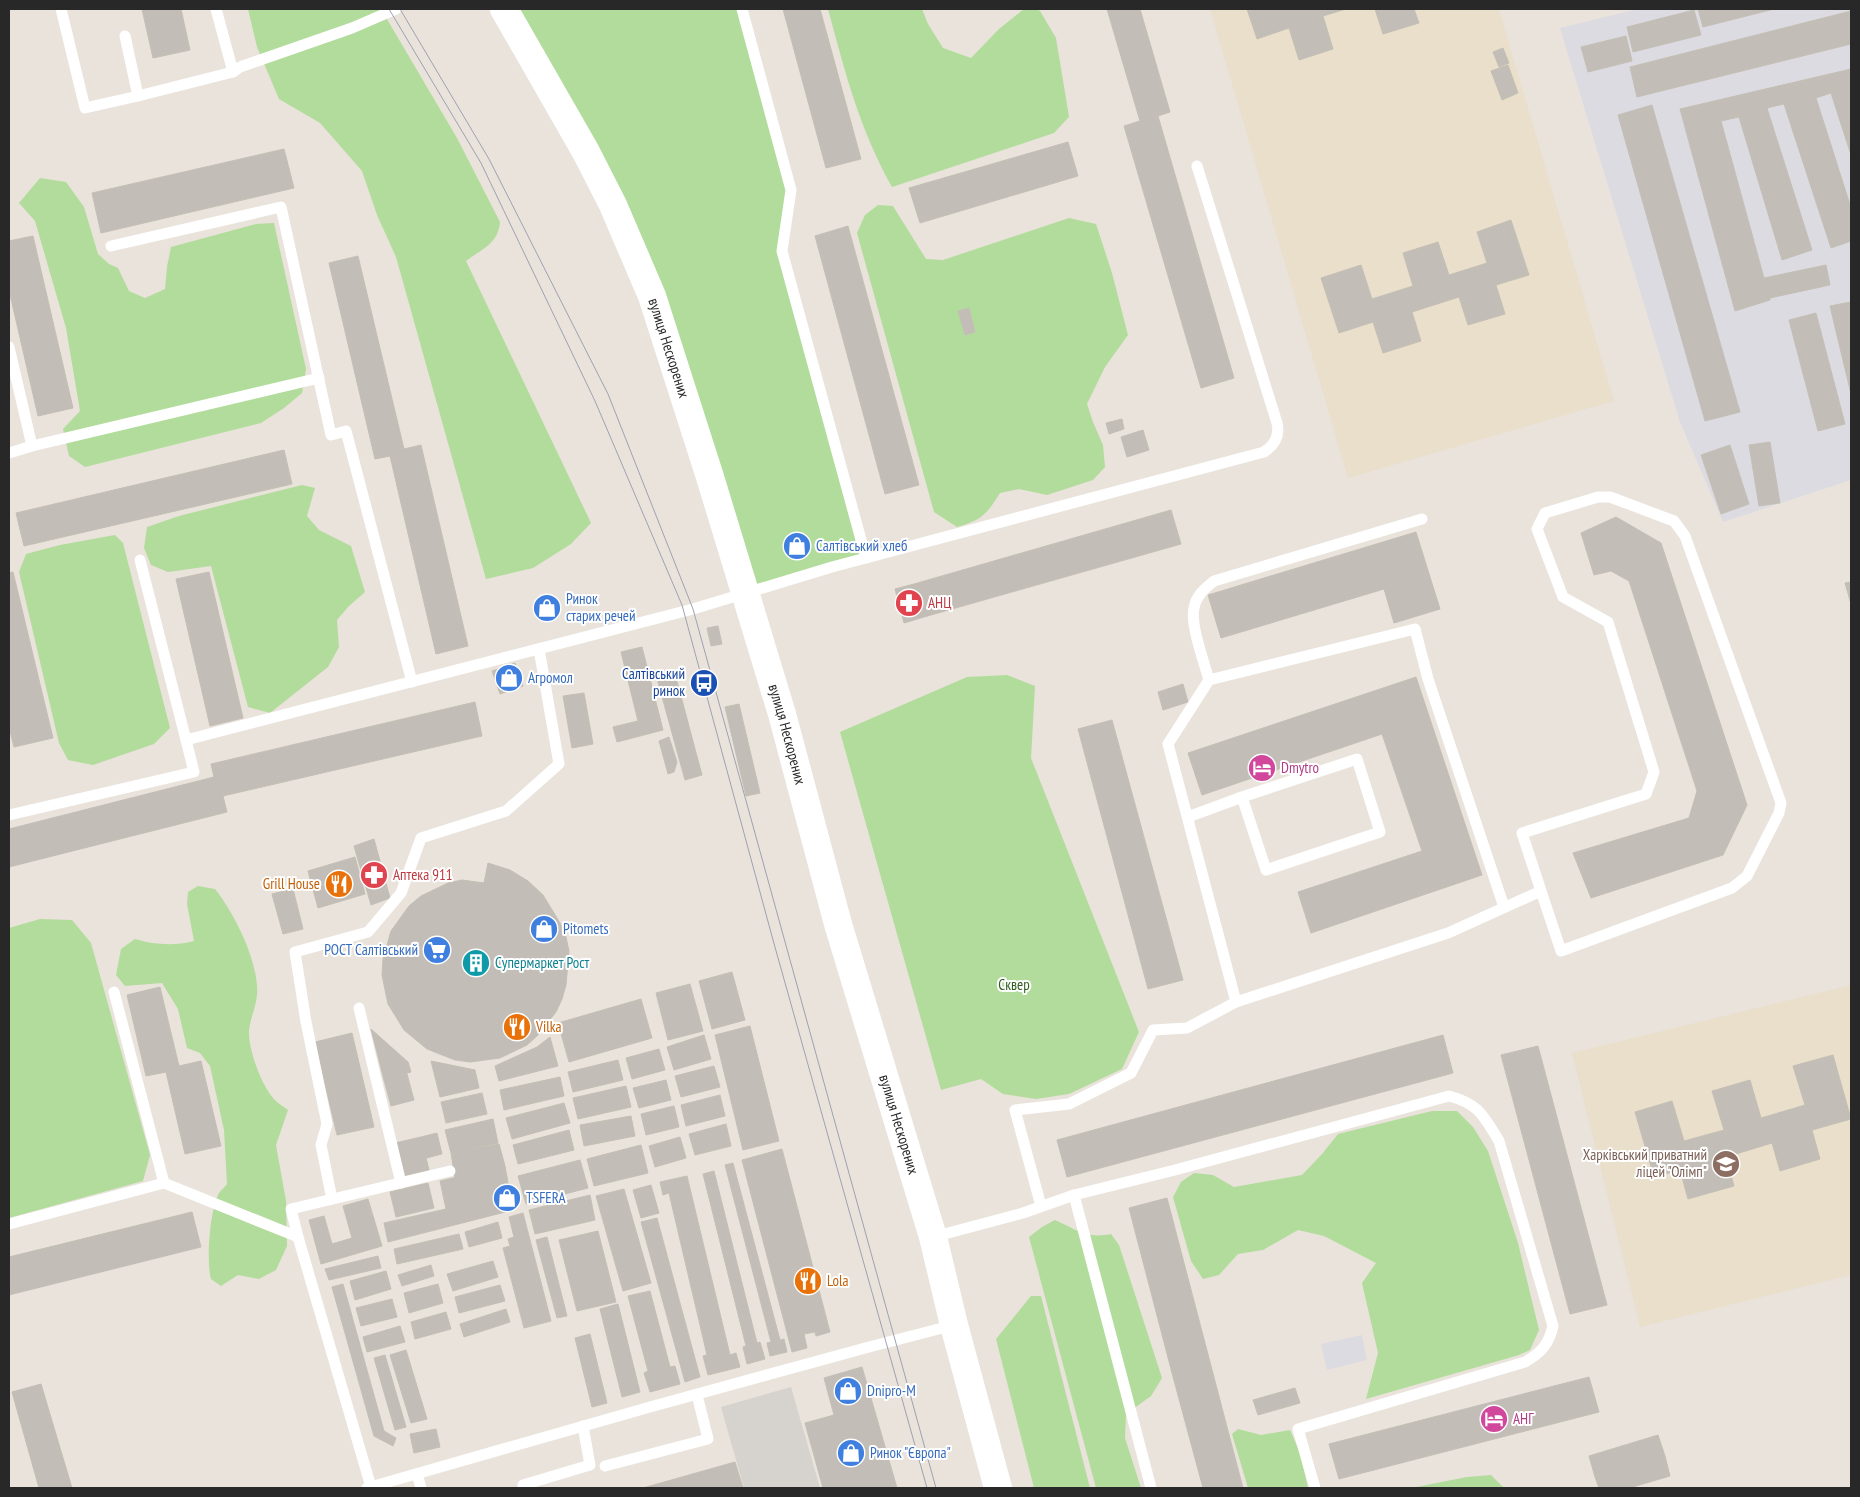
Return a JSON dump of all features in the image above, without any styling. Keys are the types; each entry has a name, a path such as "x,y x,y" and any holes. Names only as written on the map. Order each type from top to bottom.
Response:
{"main road":[{"name":"вулиця Нескорених","path":"504,9 586,152 638,259 652,296 782,714 838,924 933,1237 954,1325 998,1488"}],"lane":[{"path":"61,9 85,108 233,72 240,67 352,28 396,9"},
{"path":"216,9 233,72"},
{"path":"742,9 791,190 782,251 866,558"},
{"path":"125,36 138,96"},
{"path":"186,740 694,609 866,558 1264,452 1275,443 1278,430 1277,423 1197,166"},
{"path":"111,246 281,207 331,435 346,431 412,682"},
{"path":"9,347 32,446"},
{"path":"9,454 32,446 319,378"},
{"path":"1598,497 1610,497 1674,520 1685,536 1781,803 1779,813 1747,876 1732,888 1570,948 1561,951 1541,891 1522,833 1646,794 1654,772 1608,622 1564,597 1537,529 1545,513 1598,497"},
{"path":"1209,680 1193,619 1198,597 1214,581 1422,519"},
{"path":"9,815 194,772 140,560"},
{"path":"1236,1002 1168,744 1209,680 1415,630 1434,698 1504,907"},
{"path":"332,1199 321,1145 327,1124 294,952 368,932 401,893 421,838 506,811 559,764 539,649"},
{"path":"1188,817 1242,798 1357,759 1380,832 1266,870 1242,798"},
{"path":"1041,1206 1016,1110 1069,1104 1131,1073 1153,1030 1187,1028 1236,1002 1448,933 1541,891"},
{"path":"114,992 164,1183"},
{"path":"359,1008 401,1182"},
{"path":"933,1237 1074,1195 1184,1168 1449,1096 1466,1100 1482,1114 1499,1141 1553,1326 1550,1338 1540,1352 1525,1362 1298,1429 1315,1488"},
{"path":"450,1171 290,1209 369,1488 583,1426 954,1325"},
{"path":"9,1224 164,1183 298,1237"},
{"path":"1074,1195 1151,1488"},
{"path":"605,1466 708,1439 697,1395"},
{"path":"523,1485 590,1465 583,1426"},
{"path":"417,1474 421,1488"}],"shaded area":[{"path":"1210,9 1499,9 1614,401 1348,478"},
{"path":"1638,9 1851,9 1851,480 1723,522 1680,422 1560,28"},
{"name":"Харківський приватний ліцей \"Олімп\"","path":"1851,985 1851,1275 1640,1327 1572,1053"},
{"path":"1362,1335 1367,1360 1327,1370 1321,1344"},
{"path":"791,1387 820,1488 744,1488 721,1407"}],"green space":[{"path":"248,9 381,9 457,138 500,222 499,230 493,241 466,261 591,523 571,544 533,568 486,579 396,257 377,215 362,171 320,123 279,99 257,47"},
{"path":"503,9 742,9 791,190 782,251 866,558 745,593 652,296"},
{"path":"828,9 922,9 928,24 943,48 971,58 999,29 1024,9 1036,9 1040,11 1056,38 1069,117 1054,133 892,187 870,143 854,100"},
{"path":"40,178 66,182 84,207 98,254 109,264 118,268 129,291 145,298 165,289 171,247 256,224 274,223 306,369 302,393 261,423 85,467 69,456 63,429 80,411 66,328 35,221 19,203"},
{"path":"878,205 893,206 926,259 943,260 1069,218 1096,224 1112,273 1128,335 1105,367 1087,404 1103,445 1105,467 1093,480 1047,495 1019,489 1000,493 991,506 978,519 957,527 934,512 857,233 865,215"},
{"path":"302,485 315,488 307,516 319,530 351,546 365,592 337,620 339,647 328,667 270,713 248,707 211,566 168,572 151,565 144,548 147,527 179,516"},
{"path":"115,535 123,543 170,728 154,744 93,765 68,760 59,743 19,572 26,554 60,545"},
{"name":"Сквер","path":"1007,675 1035,686 1031,758 1139,1032 1122,1069 1069,1094 1036,1099 1003,1094 981,1079 941,1090 840,732 967,677"},
{"path":"198,886 215,889 236,922 248,948 257,986 249,1029 251,1050 260,1077 269,1092 276,1101 288,1110 276,1145 286,1201 287,1246 276,1270 259,1279 238,1275 221,1286 211,1279 209,1248 213,1211 219,1193 227,1184 224,1130 210,1066 200,1053 187,1048 178,1009 162,983 125,986 116,975 121,949 135,939 164,944 194,941 187,904 188,892"},
{"path":"40,919 72,920 91,943 150,1155 143,1181 9,1218 9,928"},
{"path":"1432,1111 1457,1111 1473,1127 1488,1151 1518,1243 1539,1330 1530,1350 1519,1355 1366,1399 1378,1353 1362,1283 1376,1263 1324,1236 1298,1230 1263,1250 1238,1254 1219,1275 1203,1279 1191,1261 1173,1197 1181,1182 1194,1173 1213,1175 1234,1187 1302,1175 1338,1134"},
{"path":"1055,1220 1088,1234 1111,1234 1119,1245 1162,1378 1151,1396 1126,1414 1125,1438 1141,1488 1096,1488 1029,1237"},
{"path":"1031,1296 1041,1296 1090,1488 1034,1488 996,1339"},
{"path":"1238,1429 1261,1435 1290,1430 1300,1453 1308,1488 1248,1488 1232,1434"},
{"path":"1491,1475 1504,1488 1411,1488 1467,1477"}],"building":[{"path":"142,9 181,9 190,50 153,58"},
{"path":"783,9 820,9 861,159 826,168"},
{"path":"1107,9 1140,9 1170,112 1158,116 1234,378 1201,388 1124,126 1140,121"},
{"path":"1247,9 1346,9 1323,16 1333,49 1299,60 1289,28 1257,39"},
{"path":"1375,9 1414,9 1419,23 1383,34"},
{"path":"1698,9 1774,9 1703,27"},
{"path":"1694,10 1701,35 1633,52 1627,27"},
{"path":"1851,11 1851,44 1637,97 1630,67"},
{"path":"1626,36 1632,61 1588,72 1581,47"},
{"path":"1503,48 1509,63 1499,67 1493,52"},
{"path":"1508,65 1518,93 1502,100 1491,71"},
{"path":"1851,69 1851,155 1831,93 1816,98 1851,208 1851,241 1831,248 1784,104 1767,108 1812,250 1782,260 1739,117 1721,121 1764,278 1826,265 1830,285 1770,298 1770,300 1735,311 1680,109"},
{"path":"1652,105 1740,412 1705,421 1618,115"},
{"path":"1068,142 1078,176 920,223 909,188"},
{"path":"284,149 294,188 101,233 92,193"},
{"path":"1511,220 1529,275 1496,285 1505,314 1468,325 1459,297 1412,312 1421,341 1383,353 1373,322 1339,333 1321,278 1361,265 1372,299 1413,286 1403,253 1438,242 1449,275 1487,263 1477,232"},
{"path":"848,226 919,485 885,494 815,236"},
{"path":"33,236 73,408 38,416 9,290 9,241"},
{"path":"358,256 404,449 421,445 468,646 436,654 390,456 375,459 329,263"},
{"path":"1851,302 1851,394 1830,306"},
{"path":"969,308 975,332 965,335 958,311"},
{"path":"1816,313 1845,424 1818,431 1789,320"},
{"path":"1122,419 1124,429 1109,434 1106,423"},
{"path":"1143,430 1149,450 1127,457 1121,437"},
{"path":"1770,442 1780,503 1759,506 1749,445"},
{"path":"1730,445 1749,504 1721,514 1701,455"},
{"path":"284,450 292,484 24,546 16,513"},
{"path":"1171,510 1181,544 924,617 914,584"},
{"path":"1616,517 1661,543 1747,805 1723,855 1591,898 1573,853 1689,818 1697,791 1629,581 1611,571 1594,575 1581,533"},
{"path":"1416,532 1440,609 1394,623 1384,589 1221,638 1208,595"},
{"path":"13,572 53,738 14,747 9,727 9,573"},
{"path":"209,572 243,718 210,726 176,579"},
{"path":"1851,582 1851,604 1845,583"},
{"name":"АНЦ","path":"914,584 924,617 904,623 895,589"},
{"path":"718,626 722,644 711,646 707,628"},
{"path":"642,647 663,730 617,742 613,727 638,721 621,652"},
{"path":"515,663 523,686 500,694 492,671"},
{"path":"674,670 702,775 685,780 656,675"},
{"path":"1416,677 1482,875 1311,933 1298,892 1422,851 1382,734 1202,795 1188,753"},
{"path":"1183,684 1188,702 1163,710 1158,692"},
{"path":"584,693 593,744 572,748 563,696"},
{"path":"475,702 482,736 223,796 227,812 9,867 9,829 214,777 211,764"},
{"path":"739,704 760,793 746,796 725,707"},
{"path":"1112,720 1183,980 1148,989 1078,729"},
{"path":"669,737 677,762 674,772 668,774 659,741"},
{"path":"374,839 390,898 371,905 354,846"},
{"path":"355,857 365,894 318,908 308,871"},
{"name":"Супермаркет Рост","path":"488,863 510,870 528,881 543,895 566,937 569,951 566,985 556,1012 538,1035 527,1045 500,1058 470,1062 455,1060 427,1049 404,1030 388,1004 382,975 383,959 391,931 409,906 421,896 448,883 462,880 484,883"},
{"path":"293,889 303,929 283,934 272,894"},
{"path":"732,972 745,1020 712,1029 699,981"},
{"path":"690,984 703,1031 668,1040 656,993"},
{"path":"160,987 179,1066 201,1061 221,1146 185,1154 166,1072 146,1076 127,995"},
{"path":"641,999 652,1038 569,1062 558,1023"},
{"path":"750,1026 779,1141 743,1150 715,1035"},
{"path":"371,1029 408,1062 411,1072 384,1080"},
{"path":"352,1033 374,1127 337,1135 315,1042"},
{"path":"704,1035 711,1059 674,1070 667,1047"},
{"path":"1443,1035 1453,1073 1067,1177 1057,1140"},
{"path":"550,1037 558,1066 499,1081 495,1066 537,1047"},
{"path":"1538,1046 1607,1305 1570,1314 1501,1055"},
{"path":"659,1049 665,1070 632,1079 626,1058"},
{"path":"1833,1055 1851,1119 1812,1130 1820,1159 1780,1171 1772,1143 1726,1157 1734,1186 1688,1199 1680,1170 1654,1177 1635,1112 1672,1101 1684,1141 1724,1130 1712,1091 1750,1080 1761,1118 1805,1105 1793,1066"},
{"path":"618,1060 623,1080 573,1092 568,1072"},
{"path":"431,1061 475,1070 479,1088 440,1097"},
{"path":"714,1066 720,1087 681,1097 675,1076"},
{"path":"407,1074 414,1100 391,1106 384,1080"},
{"path":"560,1077 564,1096 504,1110 500,1090"},
{"path":"666,1080 671,1100 639,1108 633,1088"},
{"path":"626,1086 631,1107 578,1119 573,1098"},
{"path":"482,1093 487,1114 446,1123 441,1102"},
{"path":"720,1095 725,1116 686,1126 681,1105"},
{"path":"564,1103 570,1123 512,1139 506,1118"},
{"path":"674,1106 679,1127 646,1135 641,1114"},
{"path":"631,1116 635,1136 584,1146 580,1125"},
{"path":"493,1119 498,1143 451,1153 445,1130"},
{"path":"726,1124 731,1146 695,1155 689,1134"},
{"path":"569,1130 574,1150 518,1164 513,1145"},
{"path":"437,1133 442,1154 426,1158 421,1137"},
{"path":"421,1137 429,1170 403,1176 395,1143"},
{"path":"680,1137 686,1158 655,1167 649,1146"},
{"path":"499,1144 505,1166 455,1178 451,1153"},
{"path":"641,1145 648,1173 594,1186 587,1159"},
{"path":"782,1149 830,1332 816,1336 815,1332 804,1334 807,1348 792,1352 742,1160"},
{"path":"580,1160 588,1188 526,1204 518,1176"},
{"path":"733,1163 780,1340 784,1339 787,1352 770,1356 767,1343 771,1342 725,1165"},
{"path":"505,1166 513,1210 388,1242 384,1223 446,1209 440,1181"},
{"path":"714,1171 757,1343 760,1342 765,1359 747,1364 743,1347 746,1346 703,1174"},
{"path":"687,1176 730,1355 736,1353 740,1367 708,1375 703,1356 707,1355 669,1193 663,1195 660,1182"},
{"path":"428,1183 434,1208 396,1217 390,1192"},
{"path":"651,1185 659,1213 641,1218 633,1190"},
{"path":"624,1189 651,1283 623,1291 596,1196"},
{"path":"590,1195 595,1220 535,1234 529,1210"},
{"path":"1167,1198 1243,1488 1203,1488 1172,1373 1129,1208"},
{"path":"368,1199 382,1246 321,1264 309,1220 324,1216 332,1244 352,1238 343,1206"},
{"path":"192,1212 201,1247 9,1295 9,1257"},
{"path":"523,1213 551,1321 524,1328 503,1248 510,1246 508,1239 514,1237 509,1217"},
{"path":"657,1218 700,1377 685,1382 641,1222"},
{"path":"498,1222 502,1238 469,1247 465,1232"},
{"path":"598,1231 616,1302 577,1311 559,1240"},
{"path":"459,1234 463,1249 397,1264 394,1249"},
{"path":"547,1237 567,1316 557,1318 536,1240"},
{"path":"378,1256 381,1268 329,1280 325,1269"},
{"path":"493,1261 498,1277 453,1291 447,1274"},
{"path":"431,1265 434,1276 402,1286 398,1275"},
{"path":"386,1271 391,1289 355,1300 350,1281"},
{"path":"343,1284 384,1431 396,1438 393,1446 374,1436 332,1287"},
{"path":"438,1284 443,1303 409,1313 404,1293"},
{"path":"500,1285 505,1301 459,1313 455,1297"},
{"path":"650,1291 670,1367 675,1366 680,1384 650,1392 644,1373 648,1371 628,1296"},
{"path":"392,1299 397,1317 361,1326 356,1308"},
{"path":"618,1304 640,1392 622,1397 600,1309"},
{"path":"506,1309 510,1322 464,1337 460,1324"},
{"path":"446,1312 451,1329 415,1339 411,1322"},
{"path":"400,1326 405,1342 367,1352 363,1337"},
{"path":"590,1334 607,1403 592,1407 575,1338"},
{"path":"406,1350 427,1419 411,1423 390,1355"},
{"path":"385,1355 406,1427 395,1430 374,1358"},
{"name":"Ринок \"Європа\"","path":"862,1367 897,1488 823,1488 805,1423 834,1415 824,1378"},
{"path":"1589,1377 1599,1412 1339,1479 1329,1444"},
{"path":"41,1384 72,1488 39,1488 12,1392"},
{"path":"1295,1388 1300,1403 1258,1415 1253,1400"},
{"path":"436,1429 440,1447 414,1453 410,1434"},
{"path":"1658,1435 1665,1456 1595,1477 1589,1456"},
{"path":"1665,1456 1670,1476 1629,1488 1599,1488 1595,1477"},
{"path":"735,1462 743,1488 643,1488"}],"tram line":[{"path":"389,9 481,163 595,401 682,605 773,940 927,1488"},
{"path":"400,9 489,159 608,394 693,609 936,1488"}],"place":[{"name":"Салтівський хлеб","path":"797,546"},
{"name":"АНЦ","path":"909,603"},
{"name":"Ринок старих речей","path":"547,608"},
{"name":"Агромол","path":"509,678"},
{"name":"Салтівський ринок","path":"704,683"},
{"name":"Dmytro","path":"1262,768"},
{"name":"Аптека 911","path":"374,875"},
{"name":"Grill House","path":"339,884"},
{"name":"Pitomets","path":"544,929"},
{"name":"РОСТ Салтівський","path":"437,950"},
{"name":"Супермаркет Рост","path":"476,963"},
{"name":"Vilka","path":"517,1027"},
{"name":"Харківський приватний ліцей \"Олімп\"","path":"1726,1164"},
{"name":"TSFERA","path":"507,1198"},
{"name":"Lola","path":"808,1281"},
{"name":"Dnipro-M","path":"848,1391"},
{"name":"АНГ","path":"1494,1419"},
{"name":"Ринок \"Європа\"","path":"851,1453"}]}
